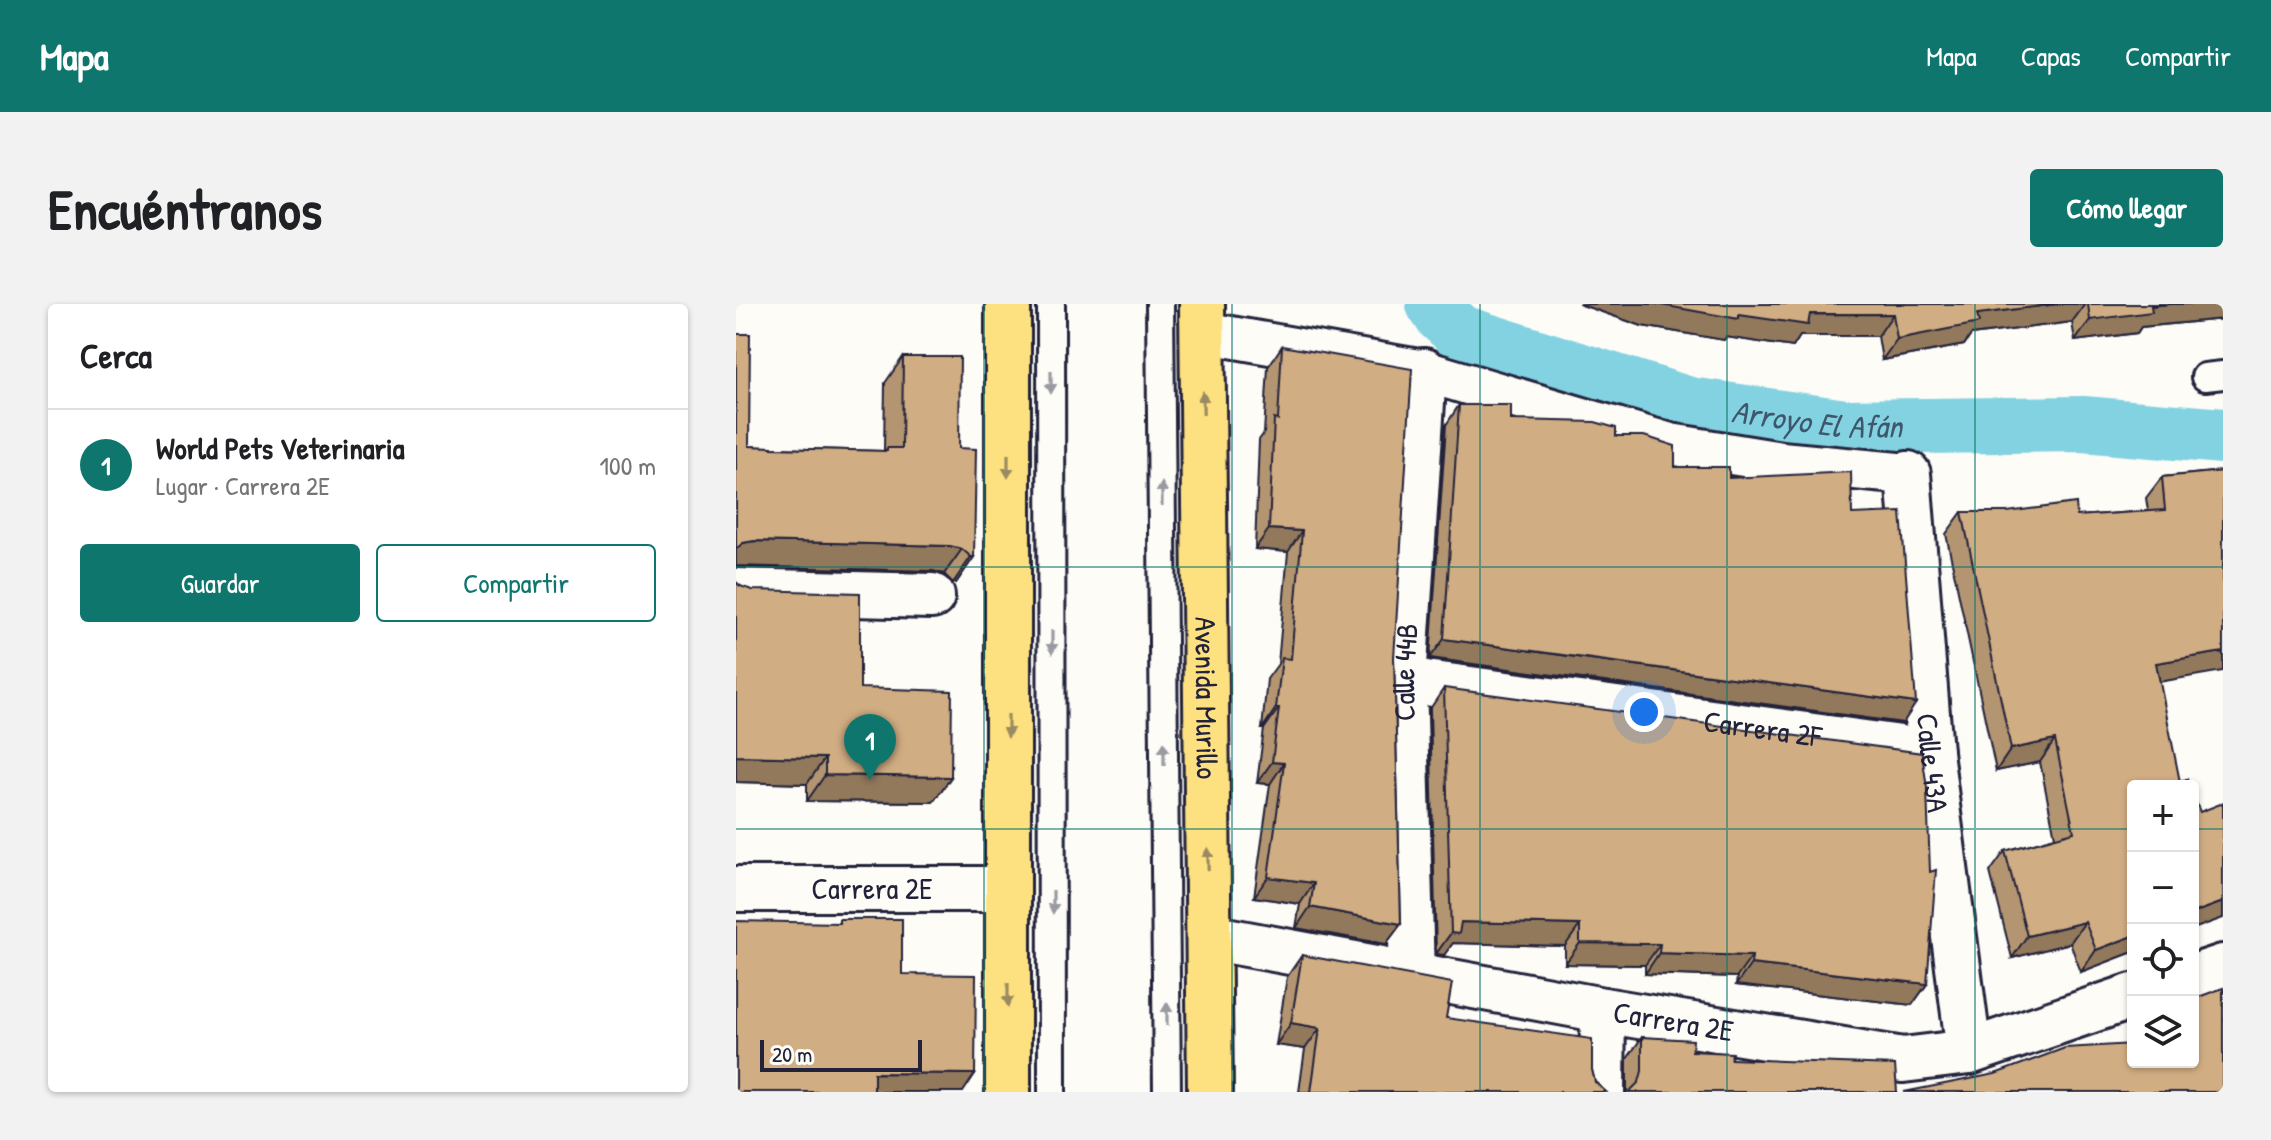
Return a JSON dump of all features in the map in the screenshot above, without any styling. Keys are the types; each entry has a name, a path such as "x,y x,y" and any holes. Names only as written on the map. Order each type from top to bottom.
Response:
{"main road":[{"path":"1008,304 1008,1092"},
{"name":"Avenida Murillo","path":"1202,318 1210,1092"}],"street":[{"path":"1202,318 1424,371 1670,444 1781,462 1908,474"},
{"name":"Calle 44B","path":"1412,976 1404,680 1424,371"},
{"name":"Calle 43A","path":"1908,474 1930,752 1969,1052"},
{"path":"736,591 932,596"},
{"name":"Carrera 2F","path":"1404,680 1930,752"},
{"name":"Carrera 2E","path":"736,889 1008,889"},
{"name":"Carrera 2E","path":"1209,937 1603,1010 1903,1076 2127,998"},
{"path":"2199,975 2223,967"},
{"path":"1602,1092 1603,1010"}],"lane":[{"path":"1051,304 1052,1092"},
{"path":"1160,304 1167,1092"}],"building":[{"path":"1656,304 2058,304 1977,314 1979,323 1897,339 1893,314 1810,314 1808,325 1739,315 1739,319"},
{"path":"2088,304 2169,304 2151,306 2152,312 2090,320"},
{"path":"736,334 750,334 749,446 887,451 887,448 902,448 903,357 960,357 959,448 976,449 974,557 950,546 754,541 743,543 736,549"},
{"path":"1282,346 1412,369 1394,658 1401,924 1310,907 1314,883 1268,877 1284,763 1272,762 1279,708 1276,708 1282,658 1291,659 1302,531 1269,529 1274,419 1278,420"},
{"path":"1459,405 1511,405 1511,420 1595,422 1616,428 1616,436 1644,436 1675,446 1675,467 1729,467 1729,478 1851,472 1852,514 1901,512 1916,703 1444,639"},
{"path":"2223,471 2223,652 2156,663 2180,780 2127,780 2127,938 2096,950 2085,922 2027,936 2005,851 2074,832 2055,740 2011,749 1962,512 2007,512 2076,503 2077,516 2165,510 2162,477"},
{"path":"736,582 752,590 860,593 860,688 952,691 951,777 825,775 825,758 736,756"},
{"path":"1444,688 1922,753 1927,788 1930,872 1936,870 1927,984 1751,964 1752,956 1659,953 1660,944 1580,943 1580,925 1461,922 1459,934 1451,933"},
{"path":"2223,803 2223,902 2199,911 2199,809 2200,812"},
{"path":"839,919 902,919 902,974 976,975 975,1074 874,1073 874,1092 736,1092 736,921 839,923"},
{"path":"1302,955 1452,983 1446,1018 1592,1039 1595,1082 1606,1092 1311,1092 1320,1028 1291,1023"},
{"path":"2223,988 2223,1092 1904,1092 1995,1074 2065,1048 2127,1044 2127,1068 2199,1068 2199,997"},
{"path":"1642,1037 1693,1040 1692,1051 1732,1053 1731,1059 1895,1065 1897,1092 1629,1092 1639,1082 1642,1071"}],"waterway":[{"name":"Arroyo El Afán","path":"1434,304 1461,333 1689,405 1845,427 2083,424 2223,436"}],"place":[{"name":"World Pets Veterinaria","path":"870,780"}]}
